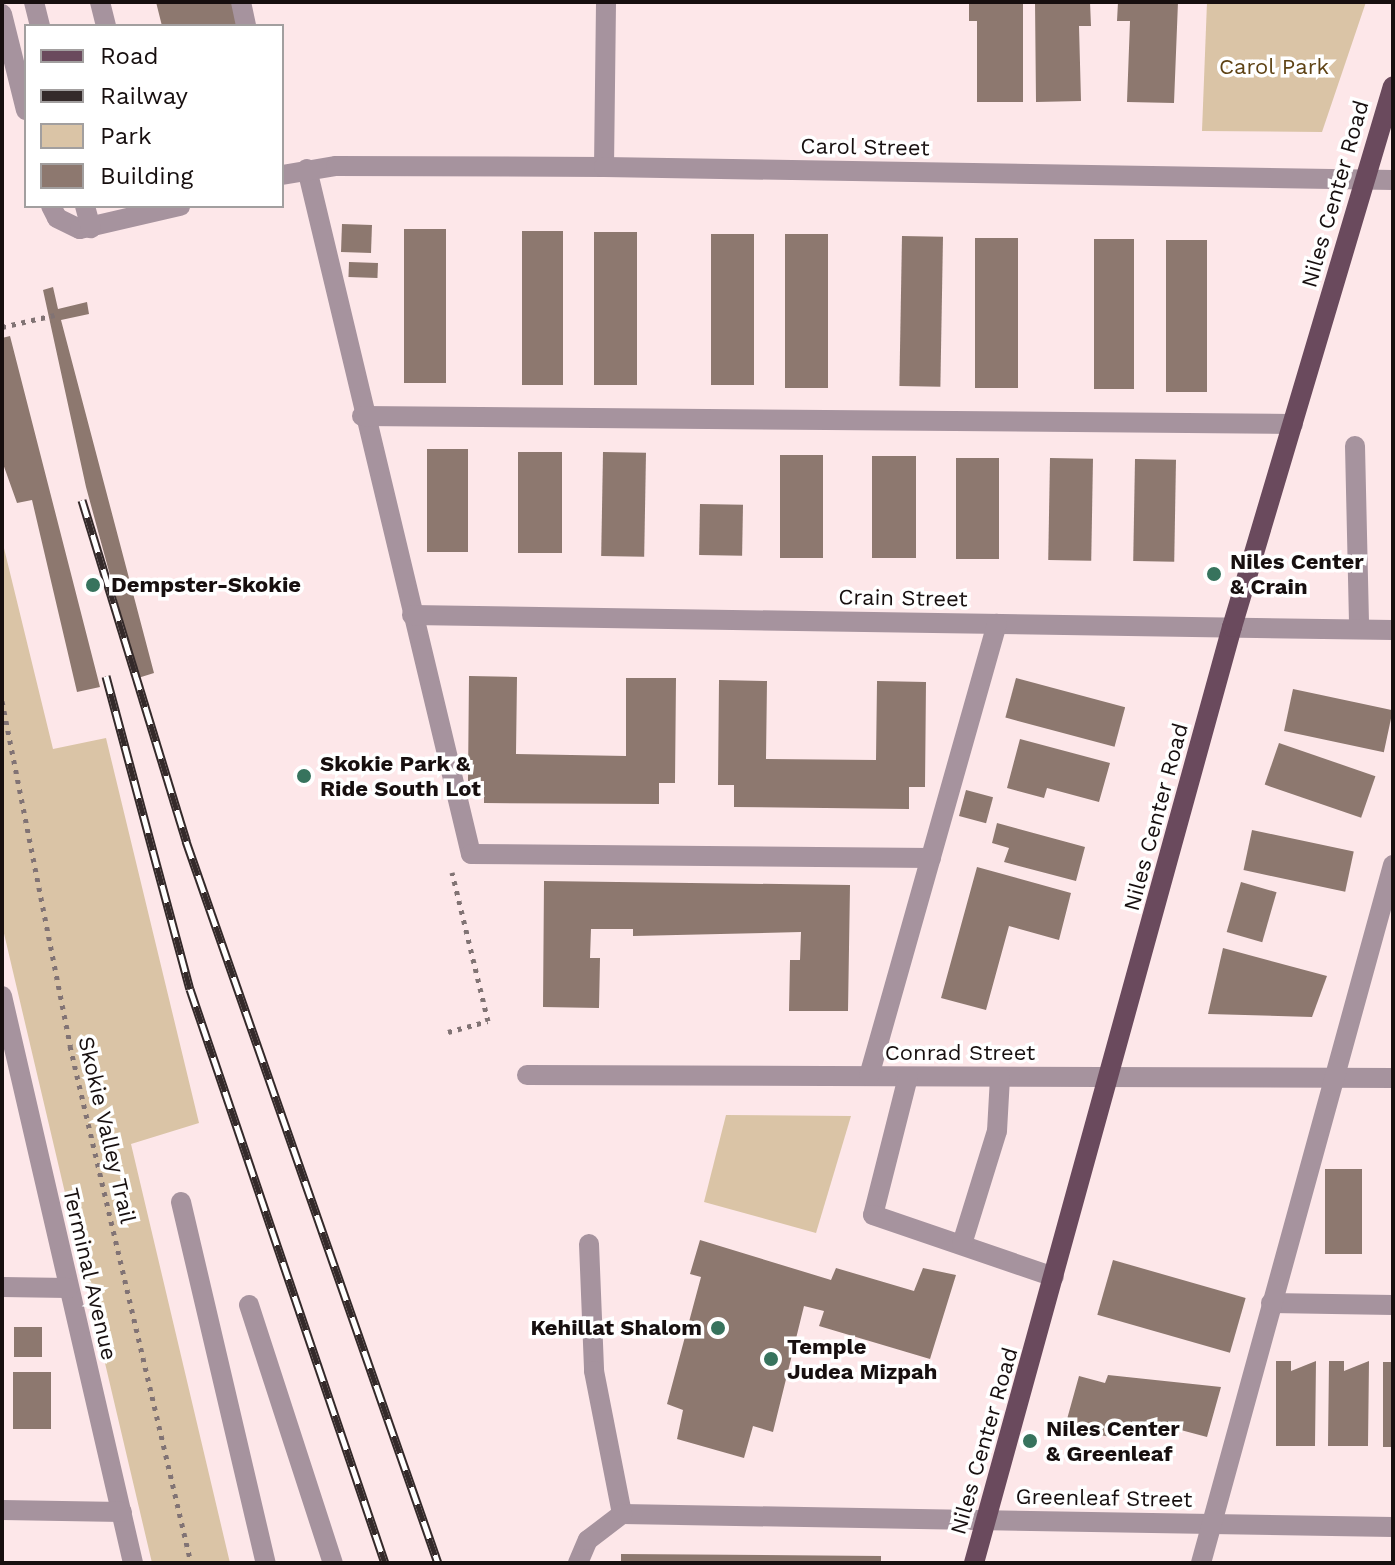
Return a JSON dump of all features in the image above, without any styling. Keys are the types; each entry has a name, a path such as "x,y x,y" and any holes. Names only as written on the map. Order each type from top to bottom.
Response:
{"main road":[{"name":"Niles Center Road","path":"974,1563 1232,627 1293,424 1360,180 1393,86"}],"street":[{"path":"34,2 40,24"},
{"path":"100,2 106,24"},
{"path":"241,2 246,24"},
{"path":"604,167 606,2"},
{"path":"2,14 24,102"},
{"name":"Carol Street","path":"284,175 336,166 604,167 1393,180"},
{"path":"307,169 362,416 471,854 931,858"},
{"path":"53,208 70,227 91,228 166,208"},
{"path":"86,208 91,228"},
{"path":"362,416 1293,424"},
{"path":"1355,446 1359,629"},
{"name":"Crain Street","path":"412,615 1393,630"},
{"path":"869,1076 997,624"},
{"path":"1201,1563 1330,1078 1393,865"},
{"name":"Terminal Avenue","path":"2,996 9,1058 68,1288 133,1563"},
{"name":"Conrad Street","path":"527,1075 1393,1078"},
{"path":"908,1077 873,1215 1054,1277"},
{"path":"962,1244 997,1131 1000,1077"},
{"path":"181,1202 266,1563"},
{"path":"578,1563 588,1540 622,1514 594,1371 589,1244"},
{"path":"2,1287 68,1288"},
{"path":"1271,1303 1393,1305"},
{"path":"249,1305 333,1563"},
{"path":"2,1510 122,1512"},
{"name":"Greenleaf Street","path":"622,1514 1393,1527"}],"path":[{"path":"2,327 55,315"},
{"name":"Skokie Valley Trail","path":"2,701 70,1046 191,1563"}],"green space":[{"name":"Carol Park","path":"1207,2 1366,2 1322,132 1202,131"},
{"path":"2,540 53,749 106,738 199,1123 131,1144 230,1563 152,1563 2,925"},
{"path":"726,1115 851,1116 816,1233 704,1202"}],"building":[{"path":"156,2 234,2 239,24 162,24"},
{"path":"969,2 1023,2 1023,102 977,102 977,21 969,21"},
{"path":"1035,2 1090,2 1091,26 1079,26 1081,101 1036,102"},
{"path":"1118,2 1178,2 1174,103 1127,102 1130,21 1117,21"},
{"path":"342,224 372,225 371,253 341,252"},
{"path":"404,229 446,229 446,383 404,383"},
{"path":"522,231 563,231 563,385 522,385"},
{"path":"594,232 637,232 637,385 594,385"},
{"path":"711,234 754,234 754,385 711,385"},
{"path":"785,234 828,234 828,388 785,388"},
{"path":"902,236 943,237 940,387 899,386"},
{"path":"975,238 1018,238 1018,388 975,388"},
{"path":"1094,239 1134,239 1134,389 1094,389"},
{"path":"1166,240 1207,240 1207,392 1166,392"},
{"path":"349,262 378,263 377,278 348,277"},
{"path":"53,287 58,309 87,302 89,314 61,320 154,673 138,678 86,487 43,290"},
{"path":"10,336 100,687 77,692 32,500 17,503 2,461 2,338"},
{"path":"427,449 468,449 468,552 427,552"},
{"path":"518,452 562,452 562,553 518,553"},
{"path":"603,452 646,453 644,557 601,556"},
{"path":"780,455 823,455 823,558 780,558"},
{"path":"872,456 916,456 916,558 872,558"},
{"path":"956,458 999,458 999,559 956,559"},
{"path":"1050,458 1093,459 1091,561 1048,560"},
{"path":"1135,459 1176,460 1174,562 1133,561"},
{"path":"700,504 743,505 742,556 699,555"},
{"path":"469,676 517,677 516,754 626,756 626,678 676,678 675,783 659,783 659,804 484,803 484,781 468,781"},
{"path":"1016,678 1125,707 1115,747 1005,718"},
{"path":"719,680 767,681 766,759 876,760 877,681 926,682 925,787 909,787 909,809 734,807 734,785 718,785"},
{"path":"1293,689 1393,710 1384,752 1284,731"},
{"path":"1020,739 1110,763 1099,802 1047,788 1044,798 1007,788"},
{"path":"1279,743 1375,776 1361,818 1265,785"},
{"path":"966,790 993,797 986,823 959,816"},
{"path":"997,823 1085,847 1076,881 1004,862 1009,848 992,843"},
{"path":"1252,830 1354,852 1345,892 1243,870"},
{"path":"977,867 1071,893 1059,940 1009,926 986,1010 941,998"},
{"path":"544,881 850,885 848,1011 789,1011 790,960 800,960 801,932 633,936 633,929 591,929 590,958 600,958 599,1008 543,1007"},
{"path":"1241,882 1277,892 1262,942 1227,932"},
{"path":"1223,948 1327,976 1312,1017 1208,1014"},
{"path":"1325,1169 1362,1169 1362,1254 1325,1254"},
{"path":"700,1240 831,1280 836,1268 914,1291 923,1268 956,1275 930,1359 819,1326 824,1311 804,1306 773,1432 753,1426 744,1458 677,1439 683,1410 667,1404 701,1277 690,1274"},
{"path":"1113,1260 1246,1298 1230,1353 1097,1315"},
{"path":"14,1327 42,1327 42,1357 14,1357"},
{"path":"1276,1361 1291,1361 1291,1371 1316,1361 1315,1446 1276,1446"},
{"path":"1329,1361 1344,1361 1344,1371 1369,1361 1368,1446 1328,1446"},
{"path":"1383,1362 1393,1362 1393,1447 1383,1447"},
{"path":"13,1372 51,1372 51,1429 13,1429"},
{"path":"1108,1375 1221,1387 1207,1437 1177,1429 1175,1437 1150,1430 1148,1437 1121,1430 1119,1438 1064,1430 1079,1376 1105,1383"},
{"path":"621,1554 881,1556 881,1563 621,1563"}],"railway":[{"path":"82,500 186,841 438,1563"},
{"path":"106,676 190,989 385,1563"}],"place":[{"name":"Niles Center & Crain","path":"1214,574"},
{"name":"Dempster-Skokie","path":"93,585"},
{"name":"Skokie Park & Ride South Lot","path":"304,776"},
{"name":"Kehillat Shalom","path":"718,1328"},
{"name":"Temple Judea Mizpah","path":"771,1359"},
{"name":"Niles Center & Greenleaf","path":"1030,1441"}]}
